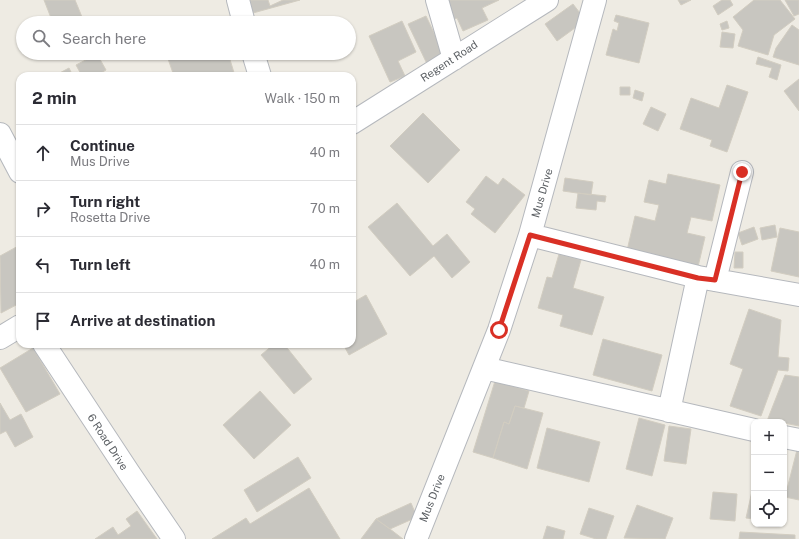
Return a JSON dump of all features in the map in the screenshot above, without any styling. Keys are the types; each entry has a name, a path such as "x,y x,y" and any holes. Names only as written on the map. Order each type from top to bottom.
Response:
{"street":[{"path":"238,0 242,16"},
{"path":"436,0 454,59"},
{"name":"Regent Road","path":"356,120 547,0"},
{"name":"Mus Drive","path":"416,539 499,330 530,235 595,0"},
{"path":"255,60 259,72"},
{"path":"0,134 16,164"},
{"path":"669,411 707,279 742,172"},
{"path":"530,235 707,279 799,295"},
{"path":"0,338 16,328"},
{"name":"6 Road Drive","path":"47,348 128,473 174,539"},
{"path":"484,368 751,429"},
{"path":"787,438 799,440"}],"building":[{"path":"44,0 75,0 82,16 50,16"},
{"path":"250,0 268,0 270,6 283,0 300,0 253,13"},
{"path":"440,0 499,0 482,8 488,20 463,31 457,18 450,21"},
{"path":"678,0 691,0 681,5"},
{"path":"722,0 730,0 733,5 718,15 713,6"},
{"path":"754,0 780,0 795,19 774,35 768,55 738,46 743,30 733,17"},
{"path":"785,0 799,0 799,14 794,16"},
{"path":"573,4 583,17 579,25 557,41 545,24"},
{"path":"616,15 649,23 639,63 606,55 613,29 617,31 619,23 614,21"},
{"path":"426,16 446,58 428,66 408,24"},
{"path":"402,21 416,52 398,61 405,76 390,82 369,36"},
{"path":"727,21 729,28 722,30 720,24"},
{"path":"792,25 799,30 799,65 773,57 776,48"},
{"path":"722,32 735,34 733,48 720,47"},
{"path":"758,57 781,65 777,80 769,77 772,68 756,64"},
{"path":"86,60 100,60 106,70 103,72 80,72 76,65"},
{"path":"168,60 230,60 234,72 173,72"},
{"path":"69,68 71,72 62,72"},
{"path":"799,79 799,111 784,91"},
{"path":"727,85 748,92 727,152 710,146 712,140 680,129 691,98 719,108"},
{"path":"620,87 630,87 630,95 620,95"},
{"path":"635,90 644,93 642,101 633,98"},
{"path":"651,107 666,114 658,131 643,124"},
{"path":"423,113 460,150 428,183 390,146"},
{"path":"668,174 720,185 712,221 691,217 687,233 705,237 697,271 626,255 635,216 655,221 659,205 644,202 649,180 666,184"},
{"path":"486,176 498,185 503,178 525,195 495,233 471,214 475,209 466,202"},
{"path":"565,178 593,182 591,195 563,191"},
{"path":"578,193 606,196 605,202 597,201 596,210 576,208"},
{"path":"397,203 433,246 447,234 470,262 452,278 434,256 410,276 368,227"},
{"path":"775,225 777,237 762,240 760,228"},
{"path":"754,227 758,239 742,245 738,233"},
{"path":"780,228 799,232 799,277 771,271"},
{"path":"16,247 16,305 1,313 0,256"},
{"path":"735,252 743,252 743,268 734,268"},
{"path":"559,254 581,260 573,288 604,297 592,335 560,326 563,315 538,308 547,277 552,278"},
{"path":"366,295 387,334 349,355 345,348 356,348 356,301"},
{"path":"749,309 781,320 778,357 789,358 788,371 778,370 761,416 730,406 743,369 730,364"},
{"path":"603,339 662,355 652,391 593,375"},
{"path":"33,348 60,394 26,412 0,368"},
{"path":"269,348 287,348 312,379 294,394 261,355"},
{"path":"785,375 799,377 799,426 787,424 787,419 768,419"},
{"path":"495,381 529,391 524,408 515,406 509,424 504,422 493,458 473,452"},
{"path":"260,391 291,425 254,459 223,425"},
{"path":"0,403 10,420 21,414 33,437 15,447 6,431 0,434"},
{"path":"515,406 543,413 527,469 493,458 504,422 509,424"},
{"path":"639,418 665,425 652,476 626,469"},
{"path":"669,426 691,429 686,464 664,461"},
{"path":"547,428 600,442 589,482 537,468"},
{"path":"799,446 799,500 787,497 787,489"},
{"path":"298,457 311,478 257,512 244,490"},
{"path":"309,488 340,539 212,539 246,518 250,524"},
{"path":"713,492 737,494 735,521 710,519"},
{"path":"751,496 751,519 746,518"},
{"path":"411,503 417,517 390,529 376,519"},
{"path":"637,505 673,518 665,539 624,538"},
{"path":"589,508 614,516 606,539 596,539 580,534"},
{"path":"137,511 157,539 95,539 113,527 118,535 131,526 126,519"},
{"path":"376,519 390,529 403,539 361,539"},
{"path":"547,526 565,531 563,539 543,539"},
{"path":"740,532 795,535 795,539 739,539"}],"route":[{"path":"499,330 530,235 698,278 715,280 742,172"}]}
